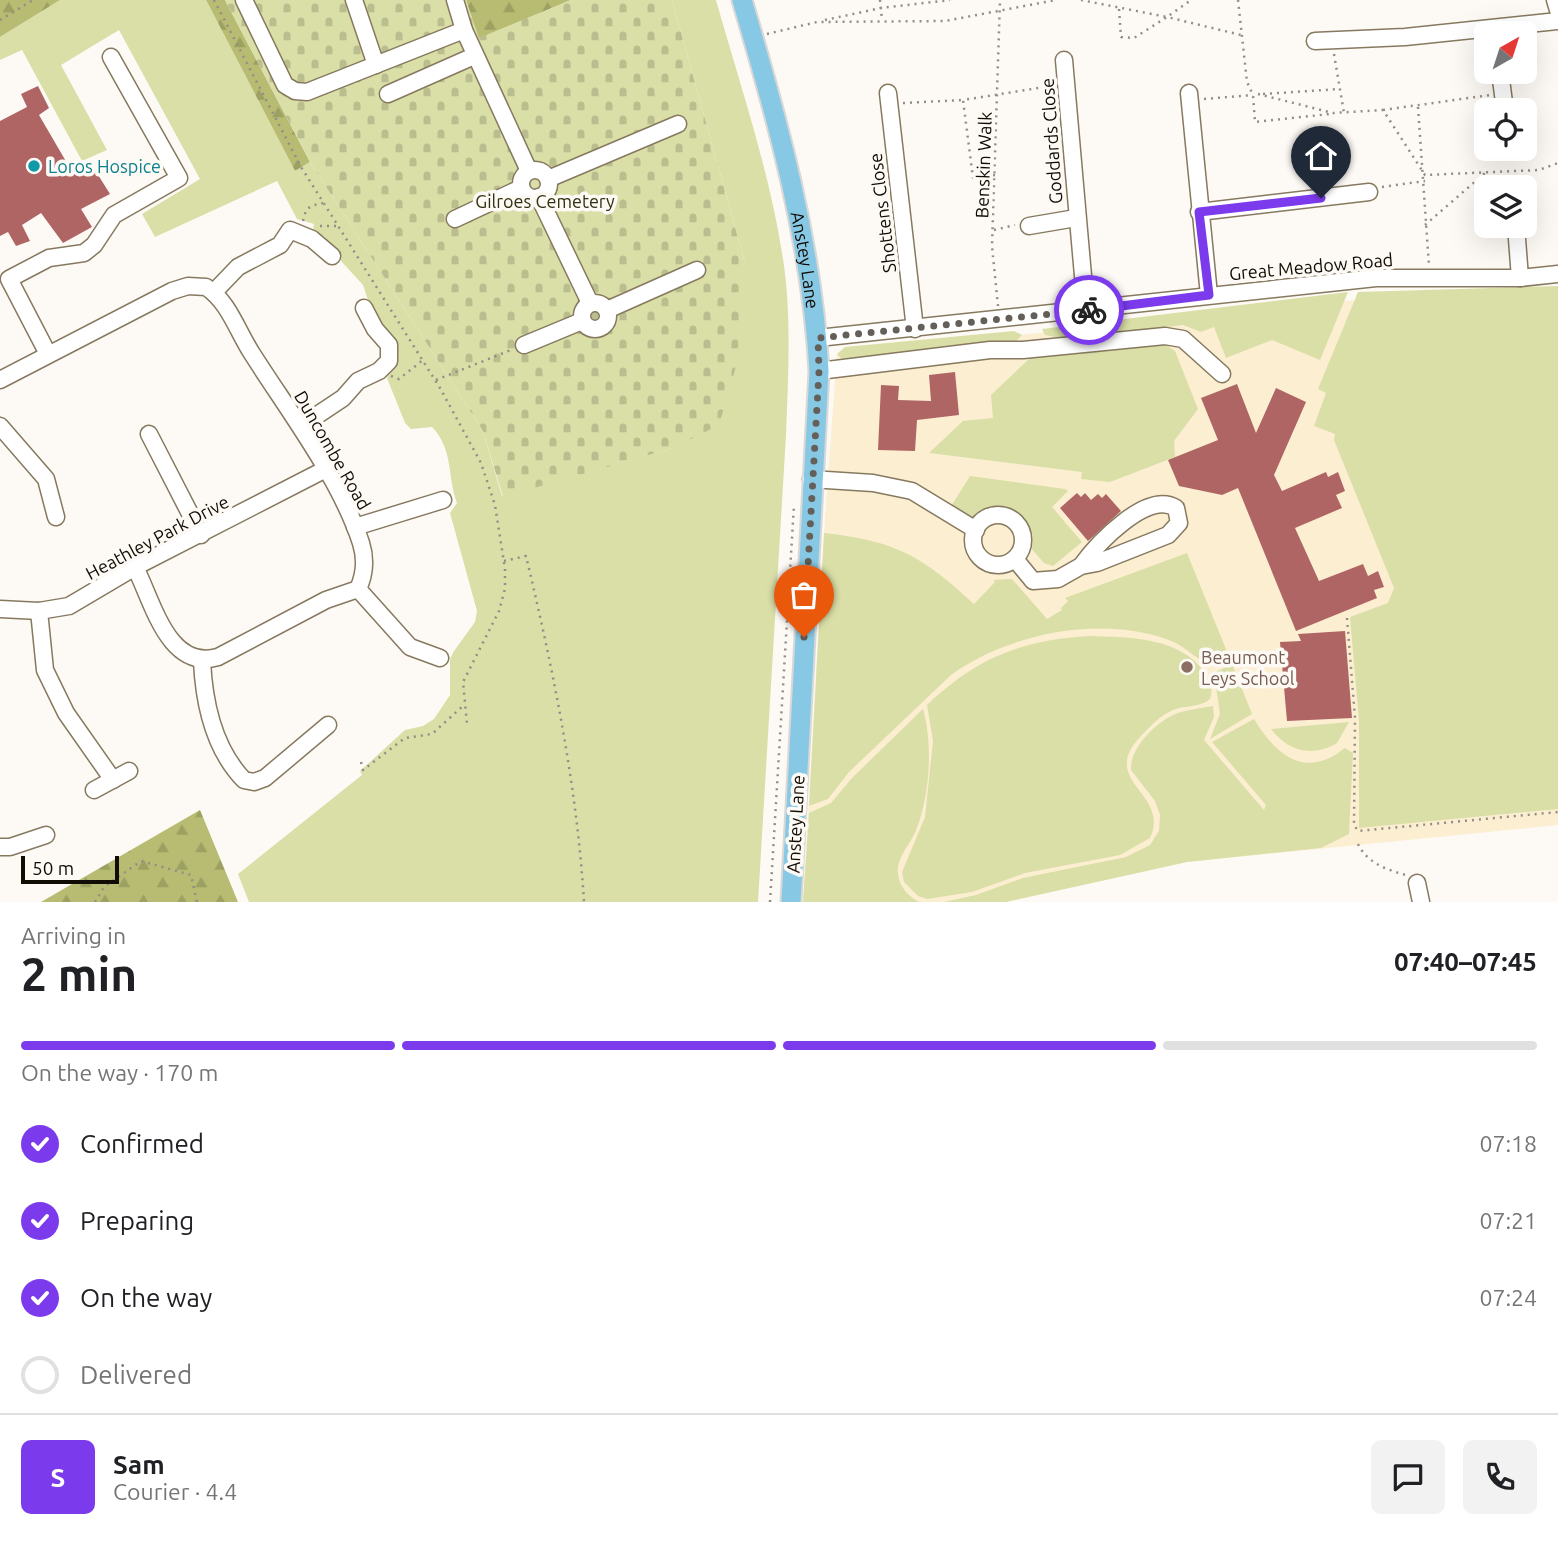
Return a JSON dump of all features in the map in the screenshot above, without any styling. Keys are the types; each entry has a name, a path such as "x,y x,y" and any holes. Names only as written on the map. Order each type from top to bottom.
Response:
{"main road":[{"name":"Anstey Lane","path":"742,0 800,222 818,338 819,371 811,478 791,902"}],"street":[{"path":"244,0 285,85 295,91 307,92 464,30"},
{"path":"354,0 376,65"},
{"path":"455,0 474,56 529,171"},
{"path":"1555,0 1558,10"},
{"path":"1537,24 1558,21"},
{"path":"1315,41 1474,32"},
{"path":"388,94 474,56"},
{"path":"48,354 9,279 49,258 84,253 94,245 114,215 179,178 111,57"},
{"name":"Goddards Close","path":"1064,60 1086,310"},
{"path":"1189,93 1209,295"},
{"name":"Shottens Close","path":"889,99 915,329"},
{"path":"548,179 678,124"},
{"path":"538,170 548,179 546,192 539,197 526,195 521,188 523,176 529,171 538,170"},
{"path":"455,219 521,188"},
{"path":"1199,212 1370,192"},
{"path":"539,197 590,303"},
{"name":"Goddards Close","path":"1029,226 1076,218"},
{"path":"0,380 180,288 206,287 214,292 238,267 280,245 295,231 313,239 332,256"},
{"path":"1517,238 1520,278"},
{"path":"607,310 697,271"},
{"name":"Great Meadow Road","path":"818,338 1376,278 1520,278 1558,274"},
{"name":"Duncombe Road","path":"214,292 300,426 355,527 365,563 358,589"},
{"path":"582,321 593,329 602,327 607,321 607,310 599,303 590,303"},
{"path":"582,321 582,313 590,303"},
{"path":"300,426 343,398 358,381 379,371 389,361 390,350 364,308"},
{"path":"524,345 582,321"},
{"path":"819,371 990,350 1023,350 1165,336 1183,339 1222,374"},
{"path":"0,426 46,479 56,517"},
{"path":"149,434 201,535"},
{"name":"Heathley Park Drive","path":"0,609 39,611 69,606 135,567 324,470"},
{"path":"811,478 883,484 912,491 976,530"},
{"path":"355,527 443,500"},
{"path":"1015,559 1033,581 1058,579 1081,566 1111,558 1175,530 1179,523 1176,508 1168,503 1157,503 1139,511 1092,551 1081,566"},
{"path":"998,515 1013,520 1023,541 1015,559 996,565 981,558 974,542 976,530 990,516 998,515"},
{"path":"135,567 172,642 186,656 202,661 218,657 326,600 358,589 410,647 440,658"},
{"path":"39,611 45,670 66,713 113,780"},
{"path":"202,661 205,705 212,724 244,780 254,782 277,770 328,725"},
{"path":"94,790 129,771"},
{"path":"0,847 10,847 46,835"},
{"path":"1417,883 1421,902"}],"path":[{"path":"0,20 33,0"},
{"path":"214,0 301,167 435,380 481,463 495,505 504,561 505,589 499,611 463,682 467,724"},
{"path":"880,0 882,20"},
{"path":"753,37 881,8 950,0"},
{"name":"Benskin Walk","path":"999,320 993,230 1000,0"},
{"path":"817,22 945,21 1056,0"},
{"path":"1081,0 1241,35"},
{"path":"1119,9 1121,37 1133,38 1191,0"},
{"path":"1238,0 1247,82 1255,94 1255,122 1333,113 1474,104"},
{"path":"1332,40 1344,113"},
{"path":"889,99 963,100 1066,84"},
{"path":"1189,93 1205,99 1340,89"},
{"path":"1255,94 1333,113"},
{"path":"963,100 973,178 995,175"},
{"path":"1418,107 1426,181 1425,225 1430,276"},
{"path":"1383,110 1425,175"},
{"path":"1425,175 1539,170 1558,163"},
{"path":"1425,225 1485,173"},
{"path":"1370,192 1374,188 1426,181"},
{"path":"295,231 311,204 323,203"},
{"path":"993,230 1029,226"},
{"path":"435,380 524,345"},
{"path":"379,371 399,379 422,360"},
{"path":"769,902 795,495"},
{"path":"504,561 526,556 545,635 581,860 584,902"},
{"path":"1347,618 1355,718 1354,825 1358,831 1558,812"},
{"path":"361,762 360,767 363,770 405,738 432,734 464,705"},
{"path":"1358,844 1363,855 1387,870 1412,876 1417,883"},
{"path":"95,902 104,887 141,861 191,875 197,902"}],"shaded area":[{"name":"Beaumont Leys School","path":"1460,296 1558,300 1558,825 1187,862 1006,902 803,902 837,354 1355,300"}],"green space":[{"path":"0,0 60,0 0,37"},
{"path":"60,0 206,0 295,171 310,162 483,431 502,496 673,448 745,263 672,0 716,0 770,194 783,259 788,303 786,435 758,902 249,902 238,874 362,775 360,771 405,730 423,726 434,719 450,695 450,659 475,622 477,611 450,513 457,503 447,454 432,427 411,429 405,423 387,378 398,358 398,350 370,306 363,285 342,262 325,237 313,230 314,224 297,219 277,181 155,237 142,214 200,179 119,30 61,65 107,150 82,161 22,50 0,60 0,37"},
{"path":"206,0 225,0 310,162 295,171"},
{"name":"Gilroes Cemetery","path":"225,0 466,0 479,38 571,0 672,0 745,263 737,363 719,425 673,448 503,497 483,431 310,162"},
{"path":"466,0 571,0 478,39"},
{"path":"1558,286 1558,809 1359,828 1359,721 1350,617 1388,603 1394,588 1334,440 1335,434 1314,426 1326,393 1318,389 1358,292"},
{"path":"1348,292 1320,360 1272,340 1226,358 1214,327 1201,332 1183,325 1070,340 1045,335 1042,329"},
{"path":"1014,331 1022,335 1015,342 845,362 837,354 845,347"},
{"path":"1163,343 1175,351 1198,409 1174,441 1175,457 1110,482 1081,479 1082,472 929,453 963,421 993,418 991,395 1030,358"},
{"path":"970,476 1065,489 1068,491 1052,507 1082,542 1053,566 1044,563 1028,545 1029,534 1026,526 1018,515 1011,511 997,510 967,518 950,508"},
{"path":"824,533 870,541 906,554 939,574 974,604 995,582 993,580 1012,579 1047,619 1062,610 1068,601 1065,598 1187,553 1230,659 1210,666 1169,640 1114,629 1056,632 1000,648 951,675 849,772 828,799 809,806"},
{"path":"1089,636 1153,641 1168,646 1195,661 1210,683 1210,699 1165,714 1153,723 1129,752 1127,765 1130,777 1151,810 1154,823 1150,838 1120,855 1025,873 972,892 927,899 918,896 904,882 902,872 925,817 933,741 927,705 964,675 1001,654 1042,642"},
{"path":"1232,664 1252,714 1210,739 1220,714 1214,673"},
{"path":"1213,706 1214,717 1204,740 1264,810 1266,805 1212,742 1254,719 1272,743 1293,759 1317,762 1345,748 1353,753 1349,834 1321,848 1187,862 1006,902 944,902 976,895 1023,878 1126,857 1150,845 1159,831 1160,815 1155,801 1131,770 1135,753 1145,737 1167,718 1184,711"},
{"path":"923,709 929,753 925,800 917,828 898,867 903,888 919,902 803,902 809,813 831,803 852,778"},
{"path":"1349,722 1337,743 1309,751 1285,743 1271,729"},
{"path":"200,810 238,902 41,902"}],"building":[{"name":"Loros Hospice","path":"38,86 49,108 39,115 71,170 90,162 110,194 81,209 92,227 63,243 41,213 22,225 30,241 16,246 8,232 0,236 0,121 27,107 21,94"},
{"path":"955,372 959,415 917,420 915,451 878,450 881,385 899,386 898,400 931,401 929,375"},
{"path":"1237,384 1256,433 1276,388 1306,402 1274,475 1282,491 1326,472 1328,477 1338,472 1345,491 1336,495 1342,508 1295,528 1319,581 1363,564 1368,576 1378,571 1384,587 1374,590 1377,598 1296,631 1238,488 1222,495 1179,486 1168,460 1218,440 1201,398"},
{"path":"1077,493 1081,497 1085,493 1091,500 1098,494 1102,498 1106,494 1121,511 1088,541 1060,508"},
{"path":"1345,631 1352,718 1287,721 1280,642 1301,641 1298,634"}],"way so far":[{"path":"804,637 819,371 818,338 1089,310"}],"place":[{"name":"Loros Hospice","path":"34,166"},
{"name":"Beaumont Leys School","path":"1187,667"}],"route":[{"path":"1089,310 1209,295 1199,212 1321,198"}]}
